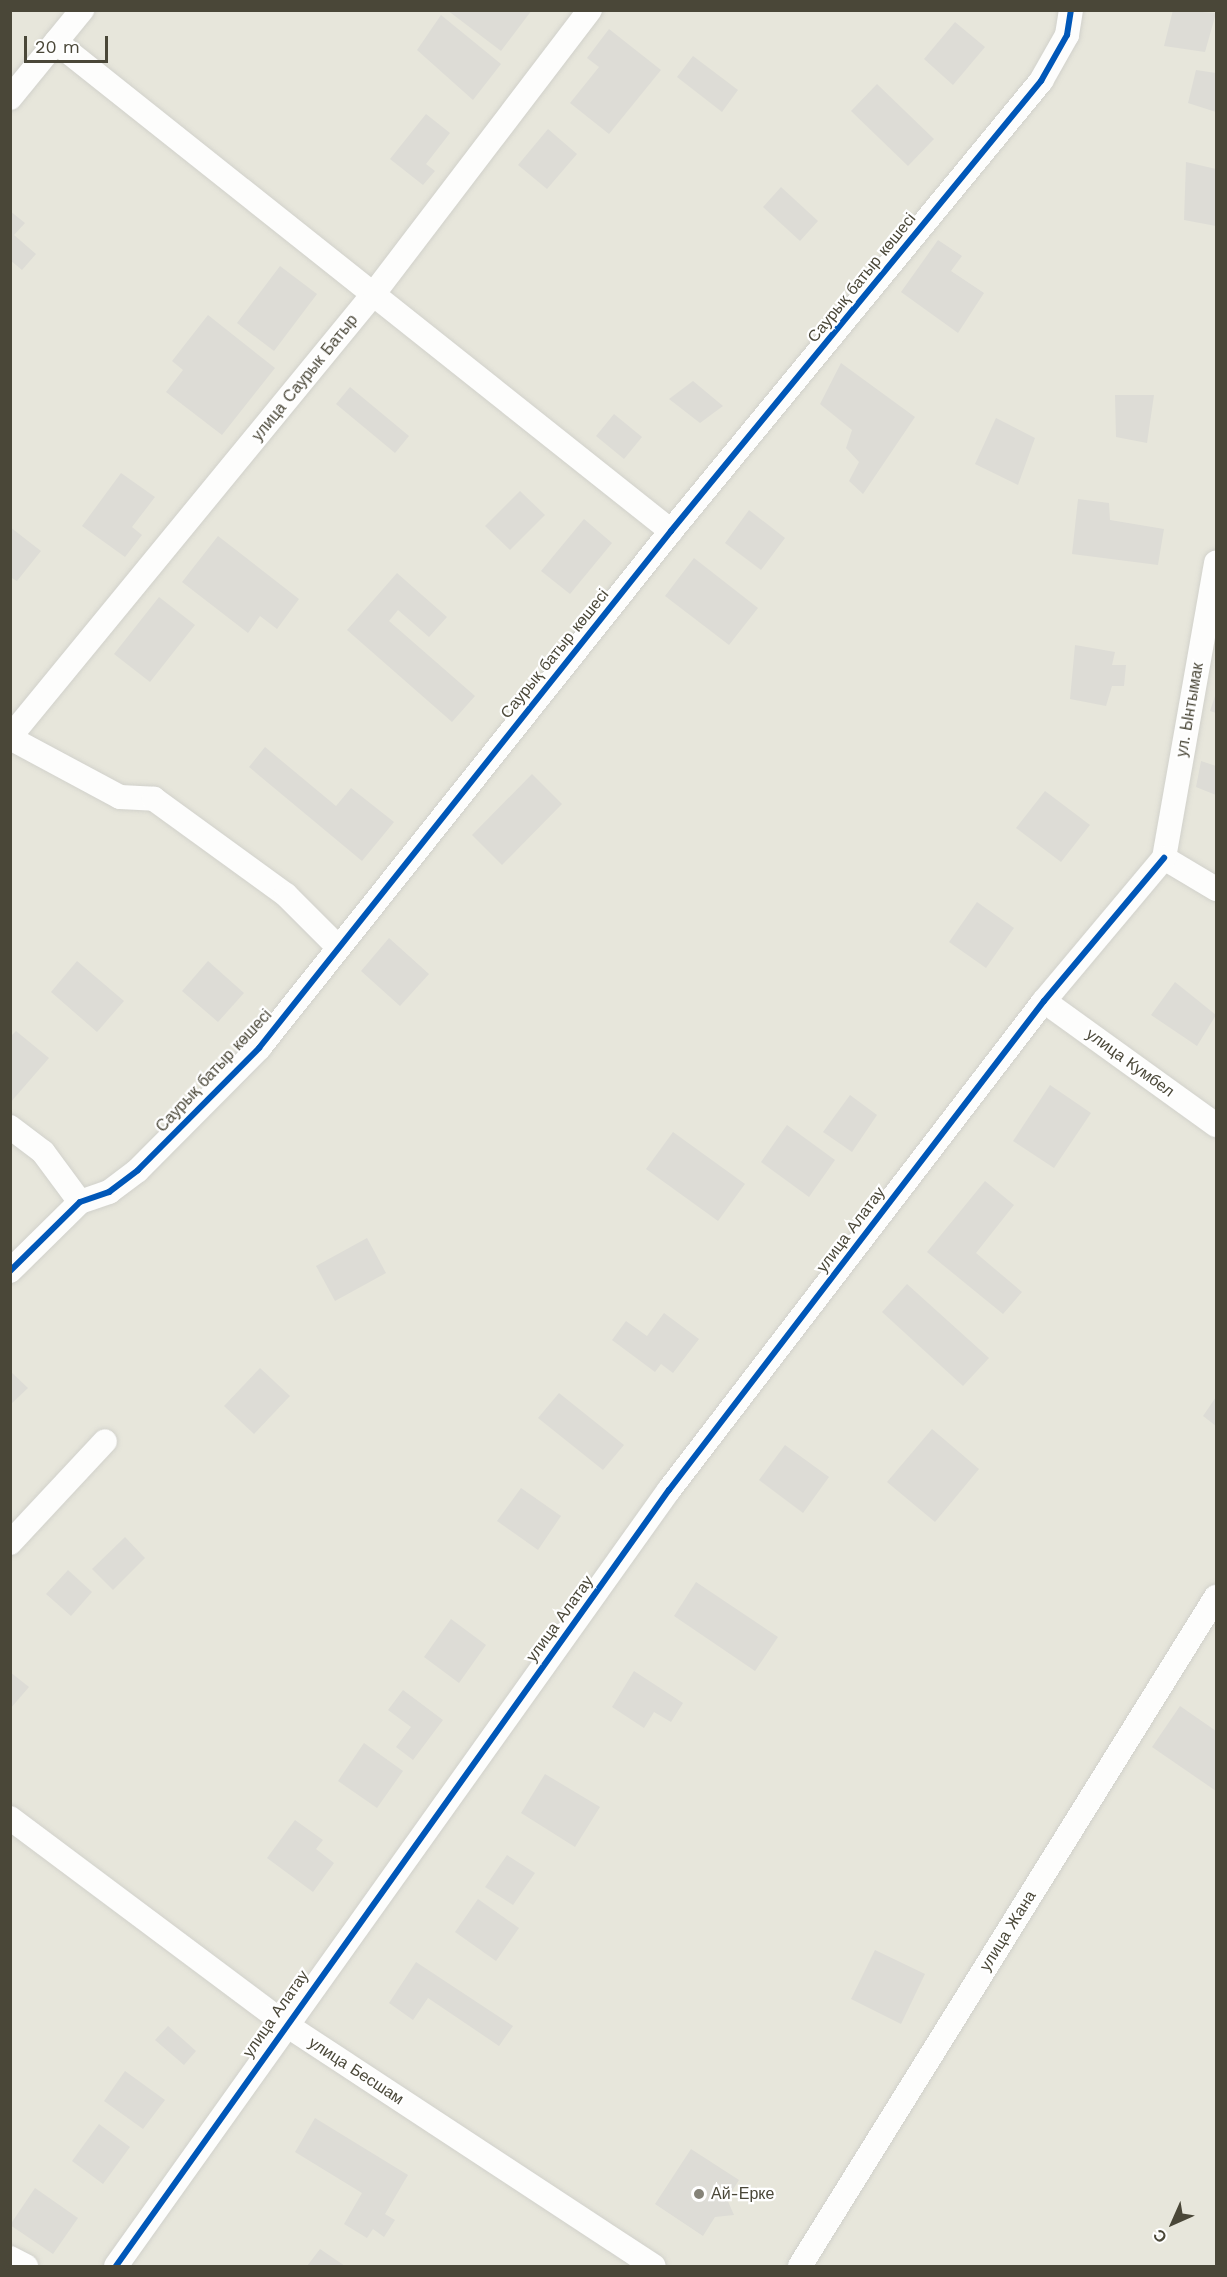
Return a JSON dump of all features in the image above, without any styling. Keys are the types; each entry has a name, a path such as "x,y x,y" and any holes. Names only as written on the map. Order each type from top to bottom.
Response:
{"street":[{"path":"10,98 81,10"},
{"name":"улица Саурык Батыр","path":"10,738 375,292 590,10"},
{"name":"Саурық батыр көшесі","path":"10,1271 80,1202 109,1192 138,1170 259,1048 671,531 1041,81 1067,35 1071,10"},
{"path":"56,42 375,292 671,531"},
{"name":"ул. Ынтымак","path":"1164,858 1216,563"},
{"path":"10,738 120,797 154,799 286,896 338,947"},
{"path":"1164,858 1216,889"},
{"name":"улица Алатау","path":"116,2266 285,2024 669,1490 1044,1001 1164,858"},
{"name":"улица Кумбел","path":"1044,1001 1216,1125"},
{"path":"10,1127 43,1152 80,1202"},
{"path":"10,1544 105,1441"},
{"name":"улица Жана","path":"800,2266 1216,1597"},
{"name":"улица Бесшам","path":"10,1818 285,2024 654,2266"},
{"path":"10,2258 26,2266"}],"shaded area":[{"path":"11,11 1216,11 1216,2266 11,2266"}],"building":[{"path":"447,10 532,10 501,51"},
{"path":"1173,10 1216,13 1205,52 1164,46"},
{"path":"441,15 501,64 473,100 417,50"},
{"path":"955,22 985,47 953,85 924,59"},
{"path":"609,29 661,70 609,134 570,103 599,67 587,58"},
{"path":"693,56 738,90 722,112 677,77"},
{"path":"1196,70 1216,73 1216,112 1188,103"},
{"path":"877,84 934,139 908,166 851,111"},
{"path":"426,114 450,133 426,164 435,171 423,185 390,159"},
{"path":"548,129 577,154 547,189 518,165"},
{"path":"1186,162 1216,169 1216,226 1184,220"},
{"path":"781,187 818,221 800,241 763,207"},
{"path":"10,211 25,223 14,235 36,254 22,270 10,260"},
{"path":"938,240 962,256 951,271 984,293 958,333 901,292"},
{"path":"280,266 317,294 274,351 237,323"},
{"path":"208,315 275,368 222,435 166,392 183,370 172,361"},
{"path":"841,363 915,417 863,494 849,481 859,462 846,448 852,430 820,404"},
{"path":"693,381 723,406 700,423 669,399"},
{"path":"350,387 409,436 395,453 336,404"},
{"path":"1115,395 1154,395 1147,443 1116,437"},
{"path":"614,414 642,437 624,459 596,436"},
{"path":"996,418 1035,438 1018,485 975,464"},
{"path":"121,473 155,497 132,527 142,535 125,557 82,526"},
{"path":"520,491 545,515 510,550 485,526"},
{"path":"1078,499 1109,503 1110,520 1164,529 1158,565 1072,554"},
{"path":"749,510 785,538 761,570 725,543"},
{"path":"584,519 612,543 570,594 541,571"},
{"path":"10,527 41,551 17,581 10,577"},
{"path":"218,536 299,599 277,629 260,616 248,633 182,582"},
{"path":"694,558 758,608 729,645 665,596"},
{"path":"397,573 447,617 429,637 398,610 389,621 475,696 452,722 347,630"},
{"path":"159,597 195,625 150,682 114,654"},
{"path":"1075,645 1115,652 1112,665 1126,665 1124,686 1112,686 1106,706 1070,699"},
{"path":"1216,693 1216,713 1210,711"},
{"path":"265,747 336,806 351,788 394,822 362,861 249,767"},
{"path":"1201,761 1216,766 1216,795 1196,787"},
{"path":"532,774 562,804 502,865 472,835"},
{"path":"1045,791 1090,825 1061,862 1016,828"},
{"path":"977,902 1014,928 986,968 949,942"},
{"path":"389,938 429,974 400,1006 361,971"},
{"path":"77,961 124,1001 97,1032 51,992"},
{"path":"208,961 244,993 218,1022 182,991"},
{"path":"1175,982 1216,1015 1197,1046 1151,1015"},
{"path":"16,1031 49,1058 10,1103 10,1037"},
{"path":"1050,1085 1091,1113 1054,1168 1013,1141"},
{"path":"850,1095 877,1115 852,1152 823,1132"},
{"path":"787,1125 835,1160 809,1197 761,1162"},
{"path":"673,1132 745,1184 718,1221 646,1169"},
{"path":"985,1181 1014,1205 976,1253 1022,1292 1003,1314 927,1252"},
{"path":"367,1238 386,1273 335,1301 316,1266"},
{"path":"907,1284 989,1358 963,1386 882,1312"},
{"path":"664,1313 699,1339 673,1373 661,1364 655,1372 612,1340 626,1321 647,1336"},
{"path":"260,1368 290,1396 254,1434 224,1406"},
{"path":"10,1371 28,1388 10,1405"},
{"path":"559,1393 624,1445 603,1470 538,1418"},
{"path":"1216,1397 1216,1426 1203,1416"},
{"path":"932,1429 979,1469 935,1522 887,1482"},
{"path":"785,1445 829,1477 803,1513 759,1480"},
{"path":"521,1488 561,1516 538,1550 497,1521"},
{"path":"125,1537 145,1558 113,1590 92,1569"},
{"path":"68,1570 92,1592 71,1616 46,1594"},
{"path":"696,1582 778,1637 755,1671 674,1616"},
{"path":"451,1619 486,1645 459,1683 424,1657"},
{"path":"634,1671 683,1703 671,1722 654,1712 644,1728 612,1707"},
{"path":"10,1672 29,1687 10,1709"},
{"path":"403,1690 443,1720 413,1760 396,1747 411,1727 388,1710"},
{"path":"1180,1706 1216,1731 1216,1791 1152,1747"},
{"path":"364,1743 403,1771 377,1808 338,1781"},
{"path":"545,1774 600,1807 575,1847 521,1813"},
{"path":"295,1820 323,1840 316,1849 334,1863 313,1892 267,1858"},
{"path":"507,1855 535,1873 513,1905 485,1887"},
{"path":"478,1899 519,1928 496,1961 455,1932"},
{"path":"875,1950 925,1974 901,2024 851,1999"},
{"path":"416,1962 513,2026 499,2046 428,1998 413,2020 389,2003"},
{"path":"168,2026 196,2051 184,2065 155,2040"},
{"path":"125,2071 165,2100 143,2129 104,2101"},
{"path":"315,2118 408,2175 385,2214 395,2220 384,2237 373,2229 367,2238 344,2224 362,2193 295,2152"},
{"path":"99,2124 130,2147 103,2184 72,2161"},
{"path":"691,2149 739,2180 727,2199 734,2215 715,2217 703,2236 655,2204"},
{"path":"35,2188 78,2218 53,2254 10,2225"},
{"path":"320,2249 345,2266 307,2266"}],"cycle path":[{"path":"10,1271 80,1202 109,1192 138,1170 259,1048 671,531 1041,81 1067,35 1071,10"},
{"path":"116,2266 669,1490 1044,1001 1164,858"}],"place":[{"name":"Ай-Ерке","path":"699,2194"}]}
